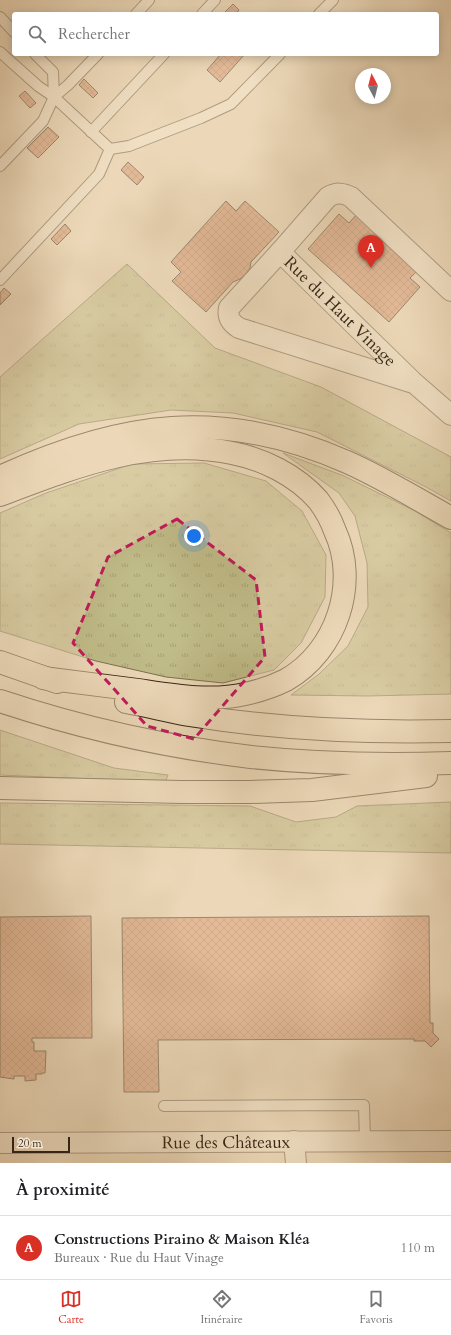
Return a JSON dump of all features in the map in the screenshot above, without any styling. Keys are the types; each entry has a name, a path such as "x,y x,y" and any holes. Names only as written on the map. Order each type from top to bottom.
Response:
{"highway":[{"path":"0,477 76,446 115,435 155,429 212,427 262,434 302,445 326,454 365,471 451,518"},
{"path":"0,495 79,466 106,458 137,452 171,448 187,448 232,453 272,466 298,482 318,500 326,511 342,549 345,565 344,594 339,616 332,631 317,652 299,670 286,680 272,686 244,694 220,697 202,697 43,678"},
{"path":"0,662 43,678 114,699 171,711 220,719 326,729 397,732 451,731"},
{"path":"0,701 91,727 171,744 223,753 253,757 347,763 451,763"},
{"path":"0,788 182,792 312,790 451,772"}],"street":[{"name":"Rue du Haut Vinage","path":"451,291 351,197 345,194 333,194 328,197 280,252 412,382 451,415"},
{"path":"280,252 229,308 229,320 233,324 239,328 412,382"},
{"path":"294,1141 296,1163"},
{"name":"Rue des Châteaux","path":"0,1143 451,1141"}],"lane":[{"path":"138,12 149,0"},
{"path":"204,12 215,0"},
{"path":"321,12 333,0"},
{"path":"0,18 12,30"},
{"path":"0,52 38,86 54,97 110,149"},
{"path":"37,56 53,72 54,97"},
{"path":"0,166 42,121 54,97 96,56"},
{"path":"92,132 162,56"},
{"path":"110,149 128,146 201,118 231,104 278,56"},
{"path":"0,280 99,174 110,149"},
{"path":"164,1106 364,1105 365,1141"}],"highlighted area":[{"path":"177,519 256,580 265,657 194,739 147,726 73,643 108,557"}],"green space":[{"path":"127,264 215,348 321,387 451,457 451,501 317,432 233,413 171,410 79,424 0,459 0,377"},
{"path":"283,453 344,476 415,511 451,533 451,694 368,696 291,695 319,674 348,646 368,607 367,563 355,516 339,493"},
{"path":"204,463 266,481 302,511 326,555 325,597 301,643 274,670 223,683 166,677 96,661 0,631 0,513 46,493 132,464"},
{"path":"0,730 114,768 168,775 165,782 0,775"},
{"path":"451,802 451,853 0,844 0,803 250,806 296,822 336,817 357,806"}],"building":[{"path":"233,4 239,10 238,12 225,12"},
{"path":"219,56 243,56 220,82 207,70"},
{"path":"84,79 98,93 93,98 79,85"},
{"path":"25,91 36,103 30,108 19,96"},
{"path":"48,127 59,137 38,158 27,148"},
{"path":"128,162 144,177 137,185 121,170"},
{"path":"226,201 236,211 245,201 279,232 251,262 250,268 245,275 233,282 206,312 172,281 181,272 171,262"},
{"path":"339,214 349,223 357,214 419,269 410,278 420,287 389,322 308,249"},
{"path":"65,224 71,231 57,245 51,239"},
{"path":"4,288 11,294 0,305 0,293"},
{"path":"91,916 92,1038 32,1038 32,1042 34,1042 34,1051 46,1051 45,1073 36,1074 36,1080 25,1081 25,1076 14,1076 14,1079 0,1077 0,917"},
{"path":"429,916 430,1023 433,1023 433,1033 439,1039 431,1047 425,1041 414,1041 414,1039 158,1040 159,1092 124,1092 122,918"}],"place":[{"name":"Constructions Piraino & Maison Kléa","path":"371,268"}]}
